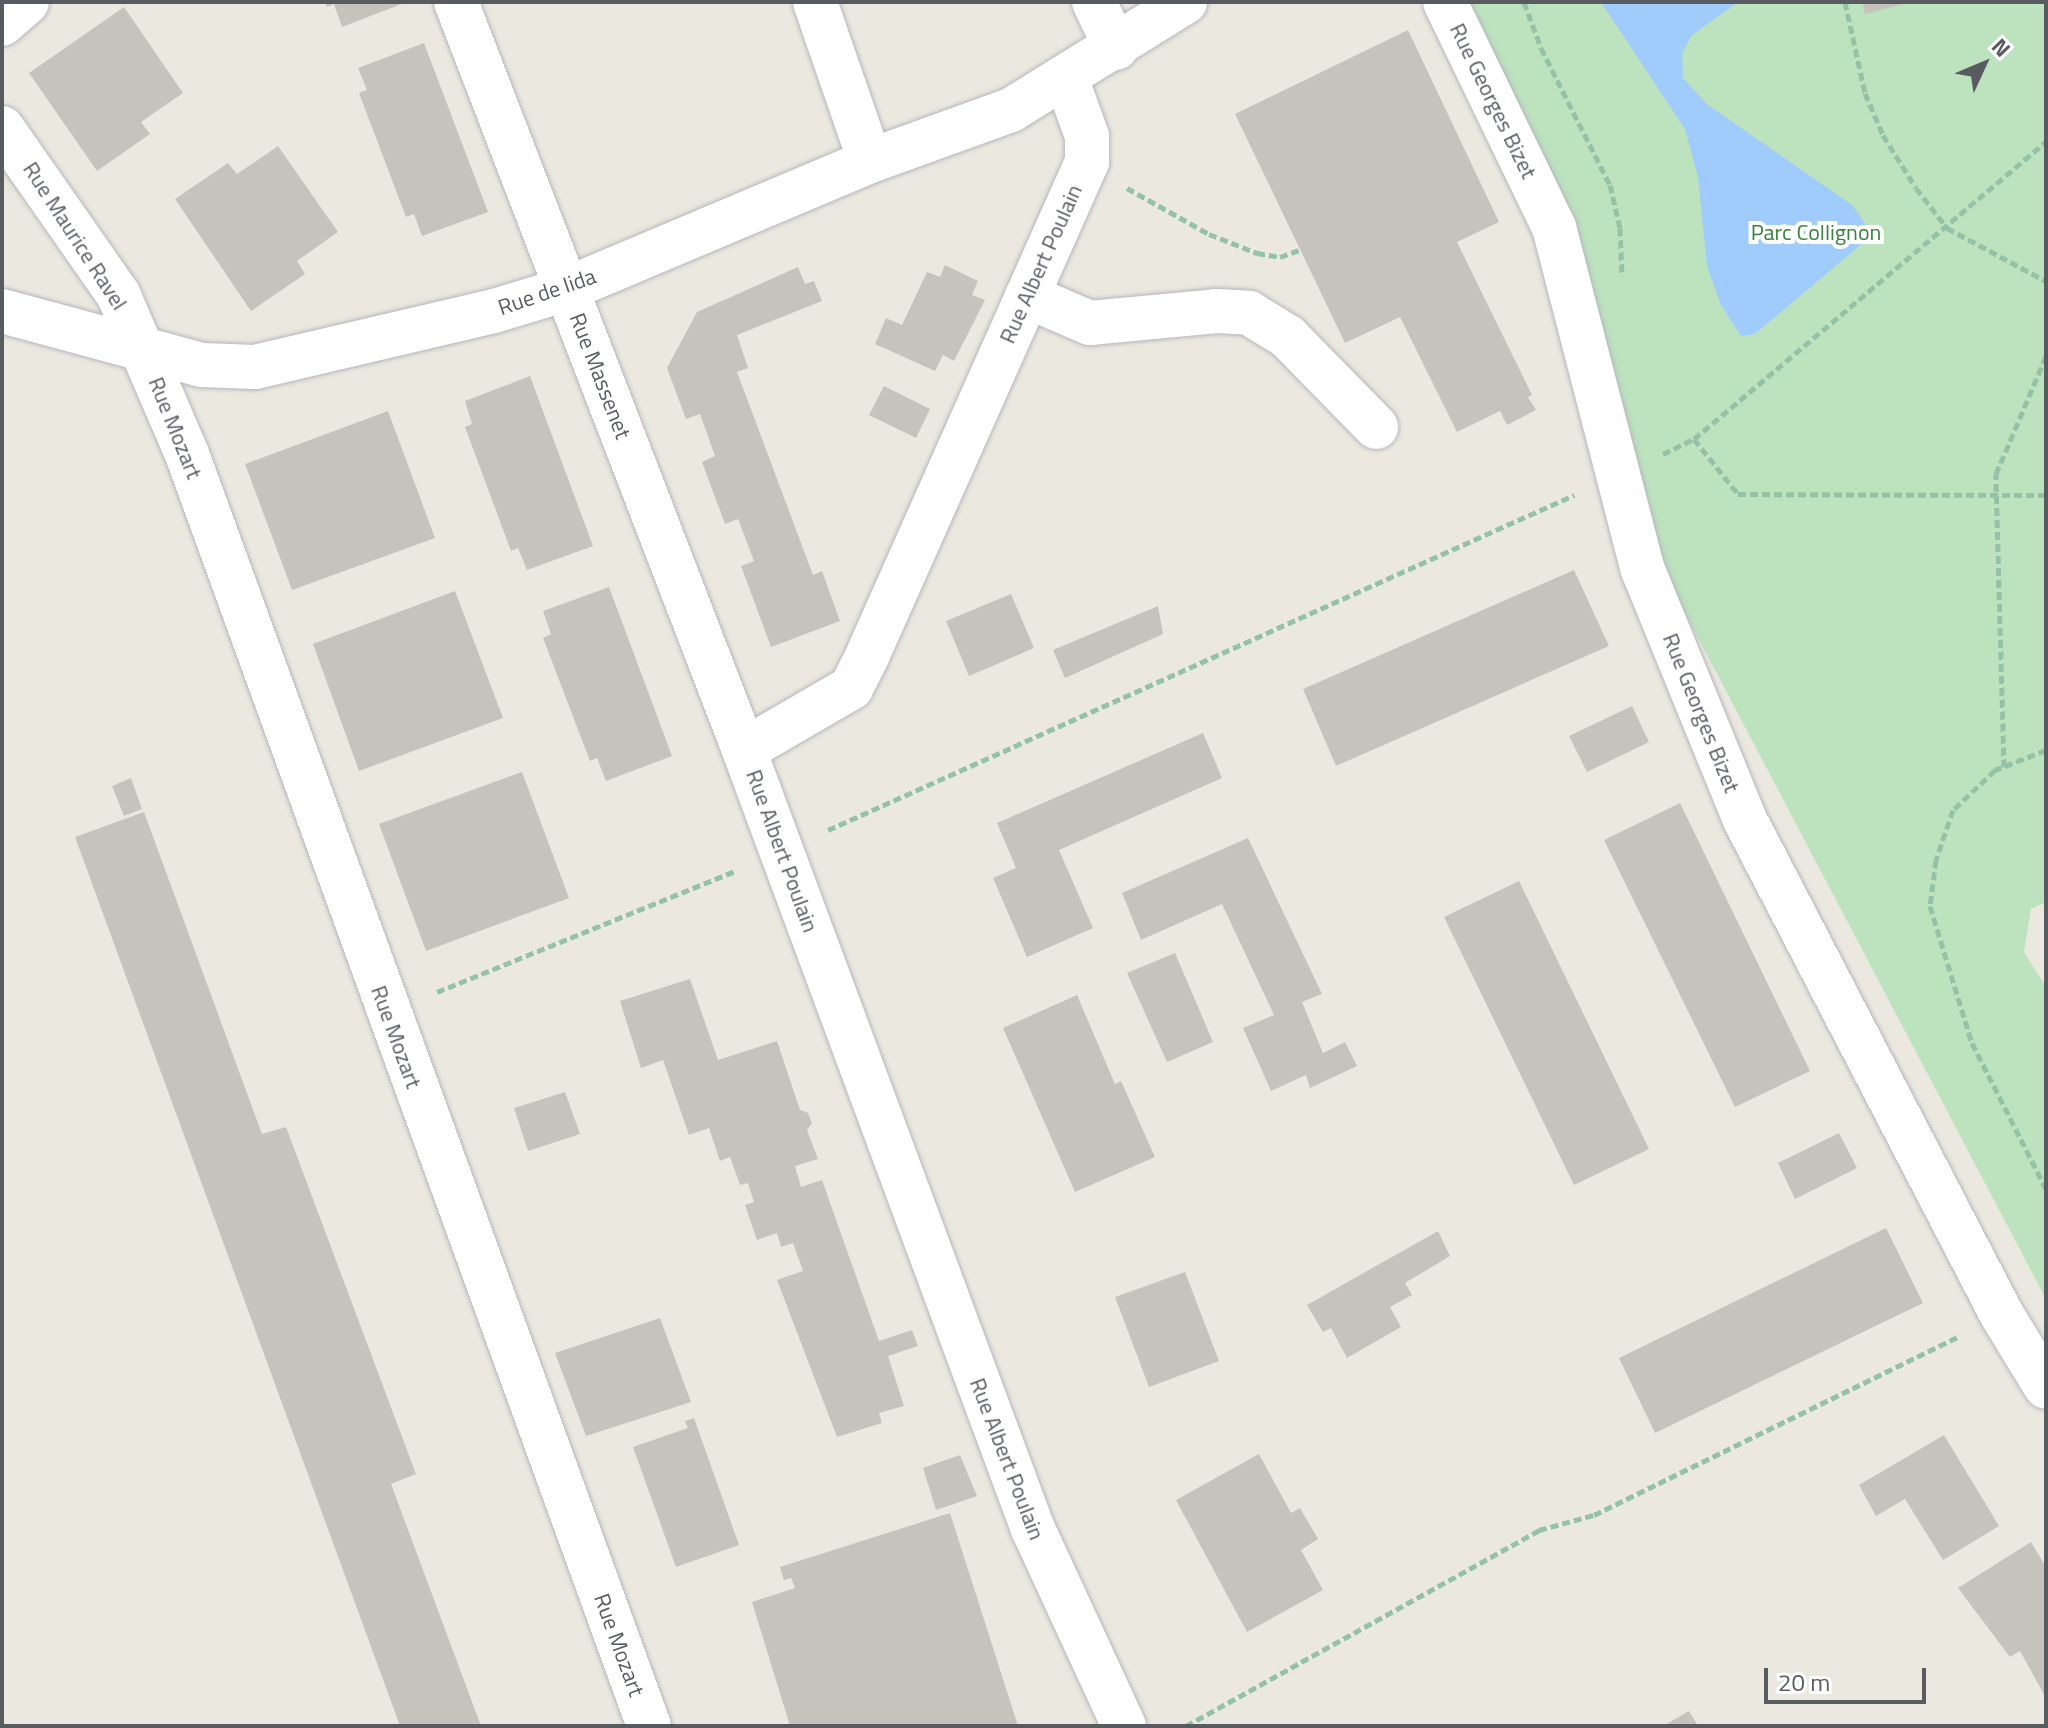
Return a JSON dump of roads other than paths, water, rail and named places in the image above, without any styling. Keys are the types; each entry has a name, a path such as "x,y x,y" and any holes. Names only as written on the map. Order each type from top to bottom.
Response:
{"street":[{"path":"2,24 27,2"},
{"name":"Rue Massenet","path":"456,2 744,750"},
{"path":"815,2 870,161"},
{"path":"1094,2 1116,48"},
{"path":"1066,78 1185,2"},
{"name":"Rue Georges Bizet","path":"1445,2 1554,227 1616,476 1643,570 1744,818 2002,1315 2046,1387"},
{"name":"Rue de Iida","path":"2,311 202,365 255,367 567,289 870,161 1011,110 1066,78"},
{"name":"Rue Albert Poulain","path":"1066,78 1087,136 1087,162 851,688 744,750 1033,1529 1124,1726"},
{"name":"Rue Maurice Ravel","path":"2,128 118,294 141,348"},
{"path":"1027,296 1090,323 1216,311 1249,313 1288,337 1376,427"},
{"name":"Rue Mozart","path":"141,348 187,454 387,1012 649,1726"}],"water":[{"path":"1601,2 1738,2 1691,36 1682,54 1683,78 1708,105 1852,205 1869,229 1865,241 1755,334 1741,336 1721,305 1707,266 1698,177 1685,129"}],"park label":[{"name":"Parc Collignon","path":"1816,233"}]}
